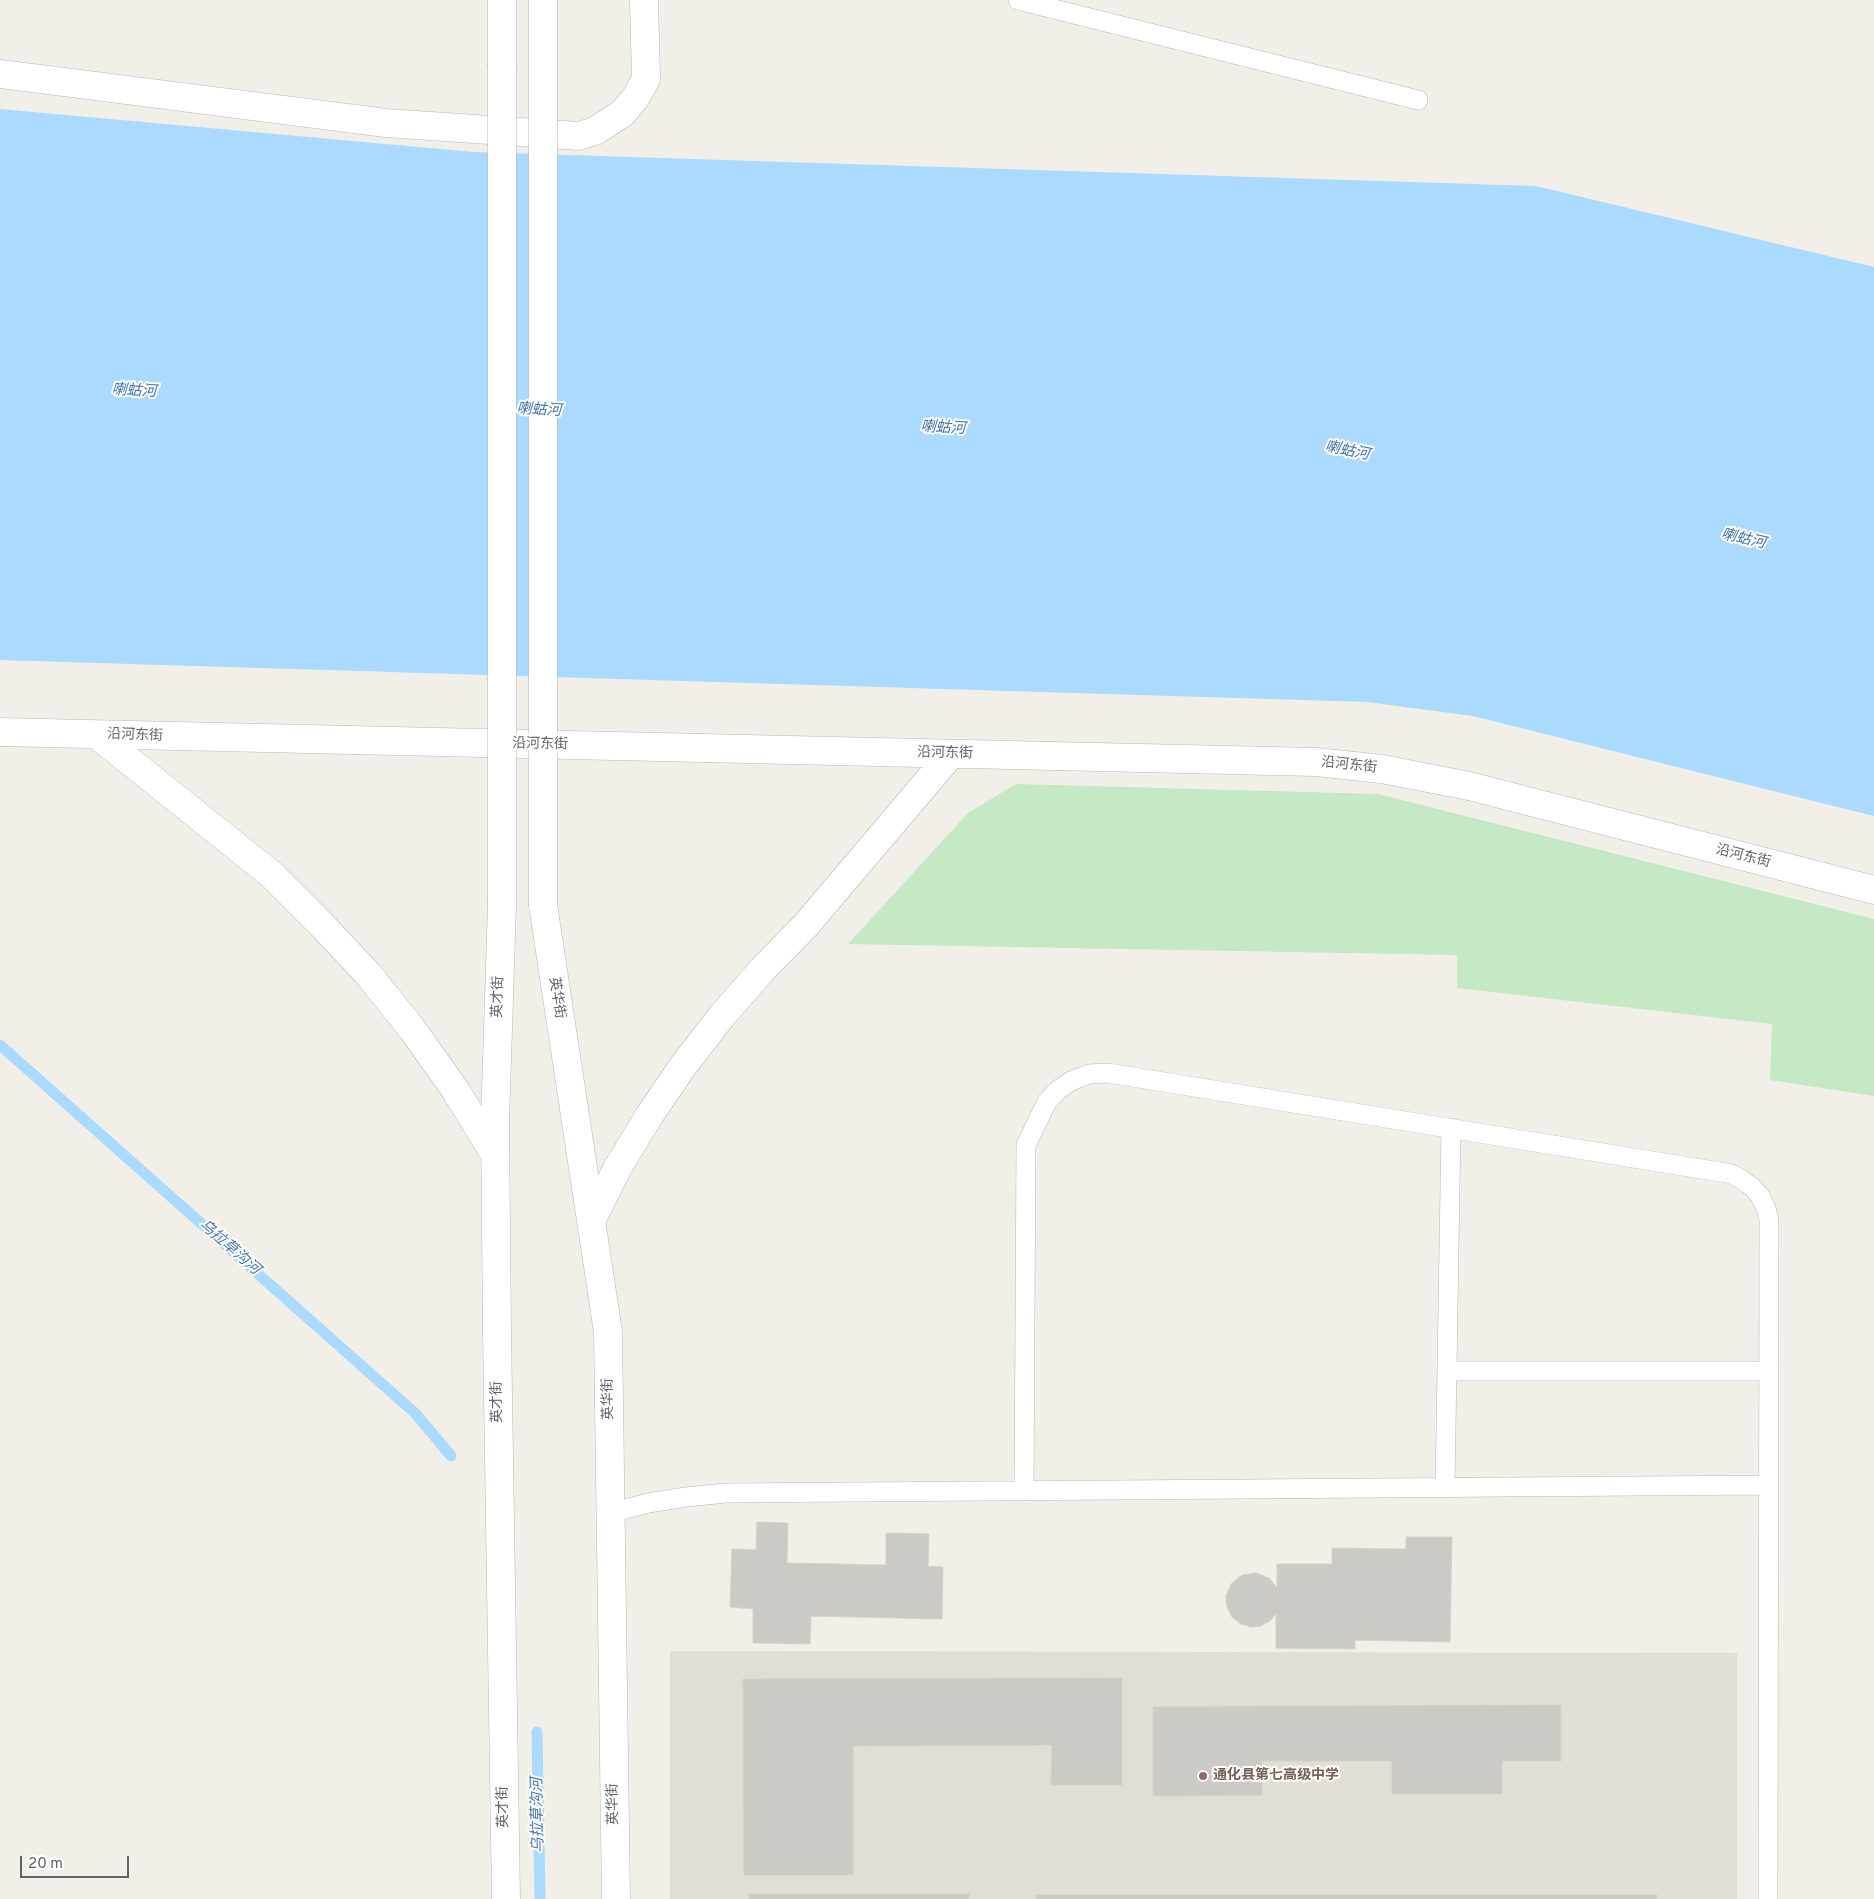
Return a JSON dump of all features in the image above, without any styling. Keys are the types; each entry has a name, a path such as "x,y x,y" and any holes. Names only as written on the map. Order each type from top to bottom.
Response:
{"street":[{"name":"英才街","path":"502,0 502,904 496,1157 496,1332 506,1899"},
{"name":"英华街","path":"542,0 542,905 608,1332 616,1899"},
{"path":"0,74 386,123 579,136 595,131 623,113 636,97 646,79 644,0"},
{"name":"沿河东街","path":"0,732 1316,762 1382,769 1469,786 1874,890"},
{"path":"97,735 272,876 321,924 368,974 412,1029 456,1091 496,1157"},
{"path":"591,1221 618,1167 649,1116 683,1066 721,1016 806,925 951,754"}],"lane":[{"path":"1018,0 1418,100"},
{"path":"1024,1491 1026,1145 1047,1102 1058,1090 1071,1081 1088,1074 1108,1072 1732,1174 1752,1187 1760,1196 1769,1220 1768,1899"},
{"path":"1445,1487 1451,1128"},
{"path":"1447,1371 1769,1371"},
{"path":"610,1513 648,1503 726,1493 1768,1485"}],"shaded area":[{"name":"通化县第七高级中学","path":"670,1651 1737,1653 1737,1899 670,1899"}],"green space":[{"path":"1016,784 1378,794 1874,919 1874,1096 1770,1080 1772,1024 1457,988 1457,955 848,944 968,813"}],"water":[{"name":"喇蛄河","path":"0,109 474,152 1536,186 1874,267 1874,816 1473,716 1367,702 0,660"}],"building":[{"path":"757,1522 788,1523 787,1563 886,1565 886,1533 929,1534 928,1566 943,1567 942,1619 811,1616 810,1644 753,1643 753,1609 730,1607 732,1549 756,1550"},
{"path":"1406,1537 1452,1537 1450,1642 1355,1640 1355,1649 1276,1648 1276,1613 1270,1621 1261,1626 1251,1627 1241,1624 1232,1617 1227,1607 1226,1596 1231,1584 1242,1575 1256,1573 1269,1578 1277,1588 1277,1564 1332,1564 1332,1548 1406,1549"},
{"path":"1122,1678 1122,1785 1051,1785 1052,1745 853,1746 853,1875 744,1875 743,1679"},
{"path":"1561,1705 1561,1761 1502,1761 1502,1794 1392,1794 1392,1761 1262,1761 1262,1795 1153,1796 1153,1707"},
{"path":"749,1894 969,1894 969,1899 749,1899"},
{"path":"1036,1895 1657,1895 1657,1899 1036,1899"}],"waterway":[{"name":"乌拉草沟河","path":"0,1045 416,1414 451,1456"},
{"name":"乌拉草沟河","path":"537,1732 540,1899"}],"place":[{"name":"通化县第七高级中学","path":"1203,1776"}]}
